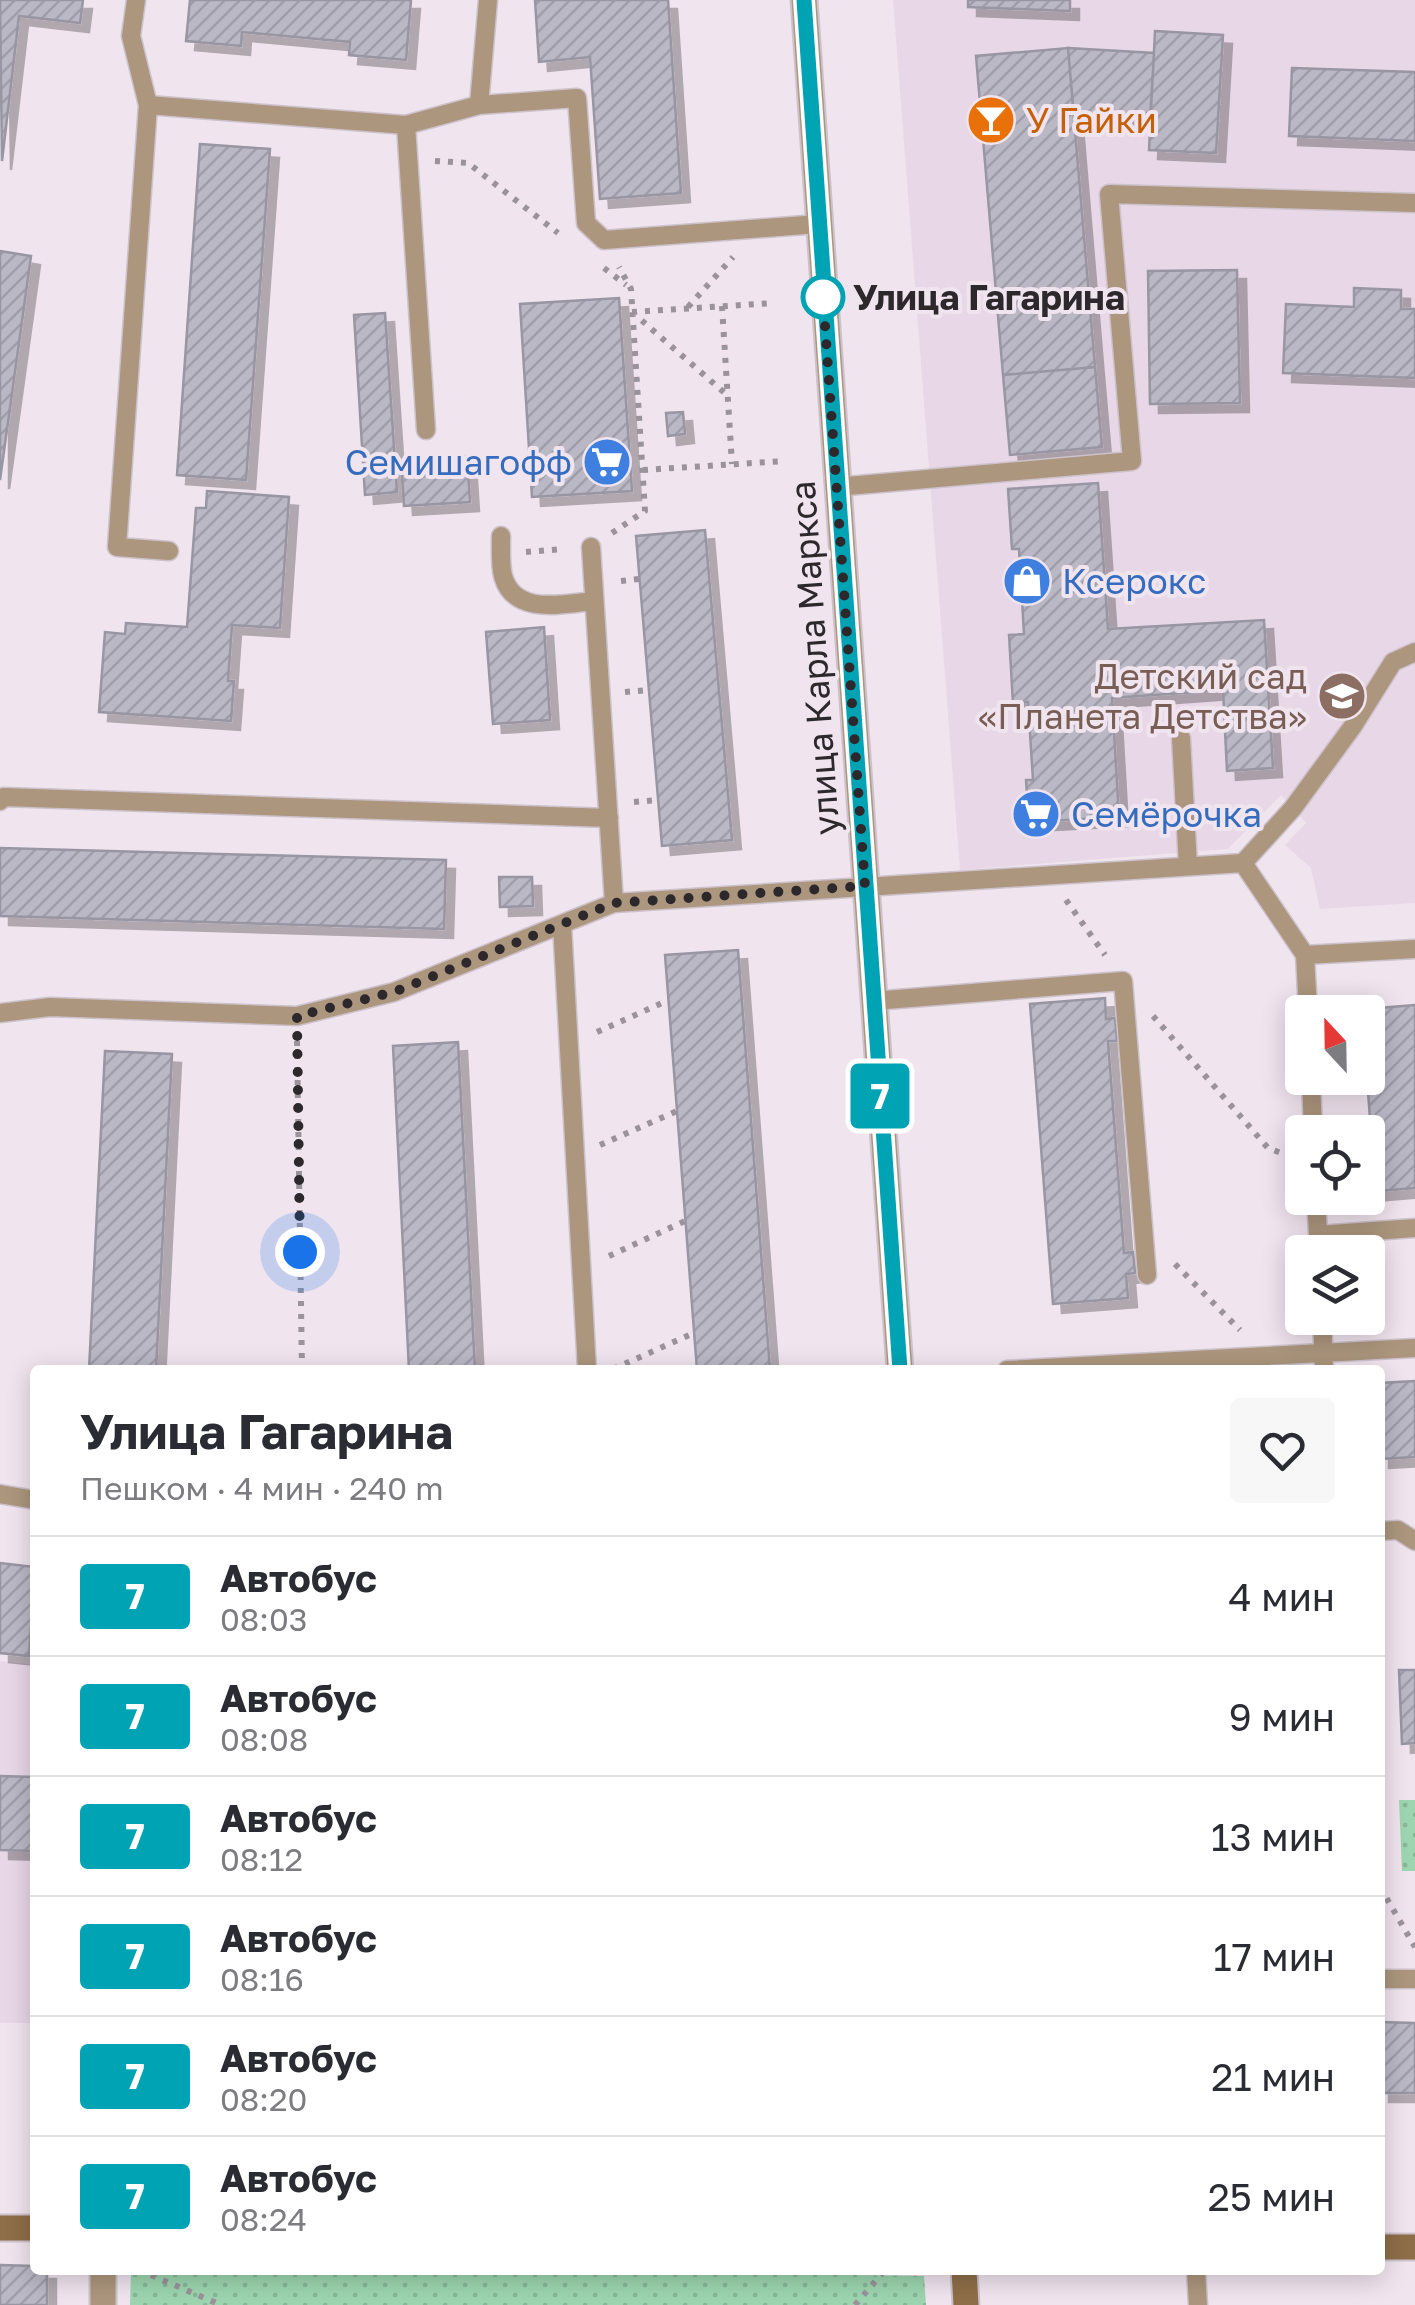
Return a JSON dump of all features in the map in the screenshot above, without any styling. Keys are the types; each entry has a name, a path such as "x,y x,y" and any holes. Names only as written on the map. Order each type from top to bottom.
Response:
{"street":[{"name":"улица Карла Маркса","path":"804,0 900,1365"},
{"path":"0,2228 30,2228"},
{"path":"1385,2247 1415,2247"},
{"path":"103,2275 103,2305"},
{"path":"964,2275 966,2305"}],"lane":[{"path":"136,0 131,36 148,105 117,547 169,551"},
{"path":"479,105 488,0"},
{"path":"148,105 406,125 479,105 577,98 586,223 604,240 818,224"},
{"path":"406,125 426,430"},
{"path":"836,487 1132,461 1109,194 1415,203"},
{"path":"501,545 503,578 515,597 536,606 594,601"},
{"path":"591,547 614,903"},
{"path":"0,1013 50,1007 297,1016 394,992 614,903 1243,863 1303,794 1353,726 1392,662 1415,652"},
{"path":"1181,738 1188,866"},
{"path":"0,801 4,797 609,818"},
{"path":"1243,863 1305,955 1307,995"},
{"path":"562,924 587,1365"},
{"path":"1305,955 1415,948"},
{"path":"873,1000 1123,981 1146,1276"},
{"path":"1373,1235 1415,1228"},
{"path":"1323,1335 1324,1361"},
{"path":"1093,1365 1265,1355 1324,1361 1415,1348"},
{"path":"0,1494 30,1499"},
{"path":"1385,1531 1398,1530 1415,1542"},
{"path":"1385,1979 1415,1979"},
{"path":"1196,2275 1198,2305"}],"path":[{"path":"408,159 468,163 572,243"},
{"path":"687,308 758,228"},
{"path":"501,545 591,547 645,511 631,289 604,240"},
{"path":"602,266 631,289"},
{"path":"632,312 774,303"},
{"path":"722,306 732,464"},
{"path":"632,312 728,396"},
{"path":"642,470 785,461"},
{"path":"1048,875 1123,981 1268,1148 1285,1154"},
{"path":"566,1046 668,1000"},
{"path":"297,1016 302,1365"},
{"path":"573,1157 677,1111"},
{"path":"580,1269 685,1222"},
{"path":"1143,1231 1265,1355"},
{"path":"623,1365 694,1332"},
{"path":"1385,1896 1415,1948"},
{"path":"151,2275 221,2305"},
{"path":"856,2305 881,2275"}],"shaded area":[{"path":"893,0 1415,0 1415,903 1320,909 1311,868 1285,845 1306,823 1281,795 1228,849 960,870"},
{"path":"0,1661 30,1664 30,2023 0,2023"}],"green space":[{"path":"1399,1800 1415,1800 1415,1871 1402,1871"},
{"path":"131,2275 854,2275 924,2276 926,2305 130,2305"}],"building":[{"path":"0,0 83,0 80,23 19,16 2,161"},
{"path":"190,0 411,0 406,60 349,55 350,42 242,32 241,46 186,41"},
{"path":"535,0 668,0 681,193 600,199 590,57 539,62"},
{"path":"968,0 1070,0 1070,11 968,7"},
{"path":"1155,31 1223,35 1216,153 1149,150"},
{"path":"1068,48 1095,367 1003,375 976,56"},
{"path":"1068,48 1154,53 1150,119 1074,116"},
{"path":"1292,68 1415,72 1415,141 1289,136"},
{"path":"200,144 270,149 246,480 177,475"},
{"path":"0,251 31,256 0,480"},
{"path":"1237,270 1240,403 1150,404 1148,271"},
{"path":"1354,288 1401,290 1401,309 1415,309 1415,378 1283,373 1286,304 1354,307"},
{"path":"619,298 632,491 532,497 520,304"},
{"path":"385,313 397,492 365,495 354,315"},
{"path":"1095,367 1102,447 1010,455 1003,375"},
{"path":"683,412 685,434 668,436 666,413"},
{"path":"467,456 470,502 404,506 401,460"},
{"path":"1098,483 1108,629 1264,620 1273,768 1227,771 1223,690 1112,698 1119,817 1029,822 1026,780 1033,780 1028,702 1013,704 1009,635 1024,634 1019,549 1012,549 1008,489"},
{"path":"207,491 289,497 280,628 232,625 228,681 234,681 231,721 99,712 105,632 125,634 126,623 187,627 196,508 206,508"},
{"path":"705,530 732,840 662,846 636,536"},
{"path":"544,627 550,720 493,724 486,632"},
{"path":"0,848 446,860 444,929 0,916"},
{"path":"499,877 532,877 533,906 500,907"},
{"path":"738,950 770,1365 697,1365 665,955"},
{"path":"1105,998 1106,1019 1115,1018 1117,1041 1108,1041 1124,1253 1133,1252 1135,1273 1126,1274 1128,1298 1053,1304 1030,1004"},
{"path":"1415,1005 1415,1188 1385,1191 1385,1115 1370,1115 1368,1095 1385,1095 1385,1008"},
{"path":"458,1042 475,1365 409,1365 393,1046"},
{"path":"105,1051 172,1054 156,1365 89,1365"},
{"path":"1415,1381 1415,1457 1385,1459 1385,1383"},
{"path":"0,1563 30,1566 29,1656 0,1653"},
{"path":"1399,1670 1415,1670 1415,1743 1402,1744"},
{"path":"0,1776 30,1777 30,1851 0,1850"},
{"path":"1385,2022 1415,2023 1415,2093 1385,2093"},
{"path":"0,2265 30,2266 30,2275 47,2275 47,2305 0,2305"}],"bus line":[{"name":"7","path":"804,0 900,1365"}],"place":[{"name":"У Гайки","path":"991,120"},
{"name":"Улица Гагарина","path":"823,297"},
{"name":"Семишагофф","path":"607,462"},
{"name":"Ксерокс","path":"1027,581"},
{"name":"Детский сад «Планета Детства»","path":"1342,696"},
{"name":"Семёрочка","path":"1036,814"}],"route":[{"path":"300,1252 297,1016 394,992 614,903 865,886 823,297"}]}
